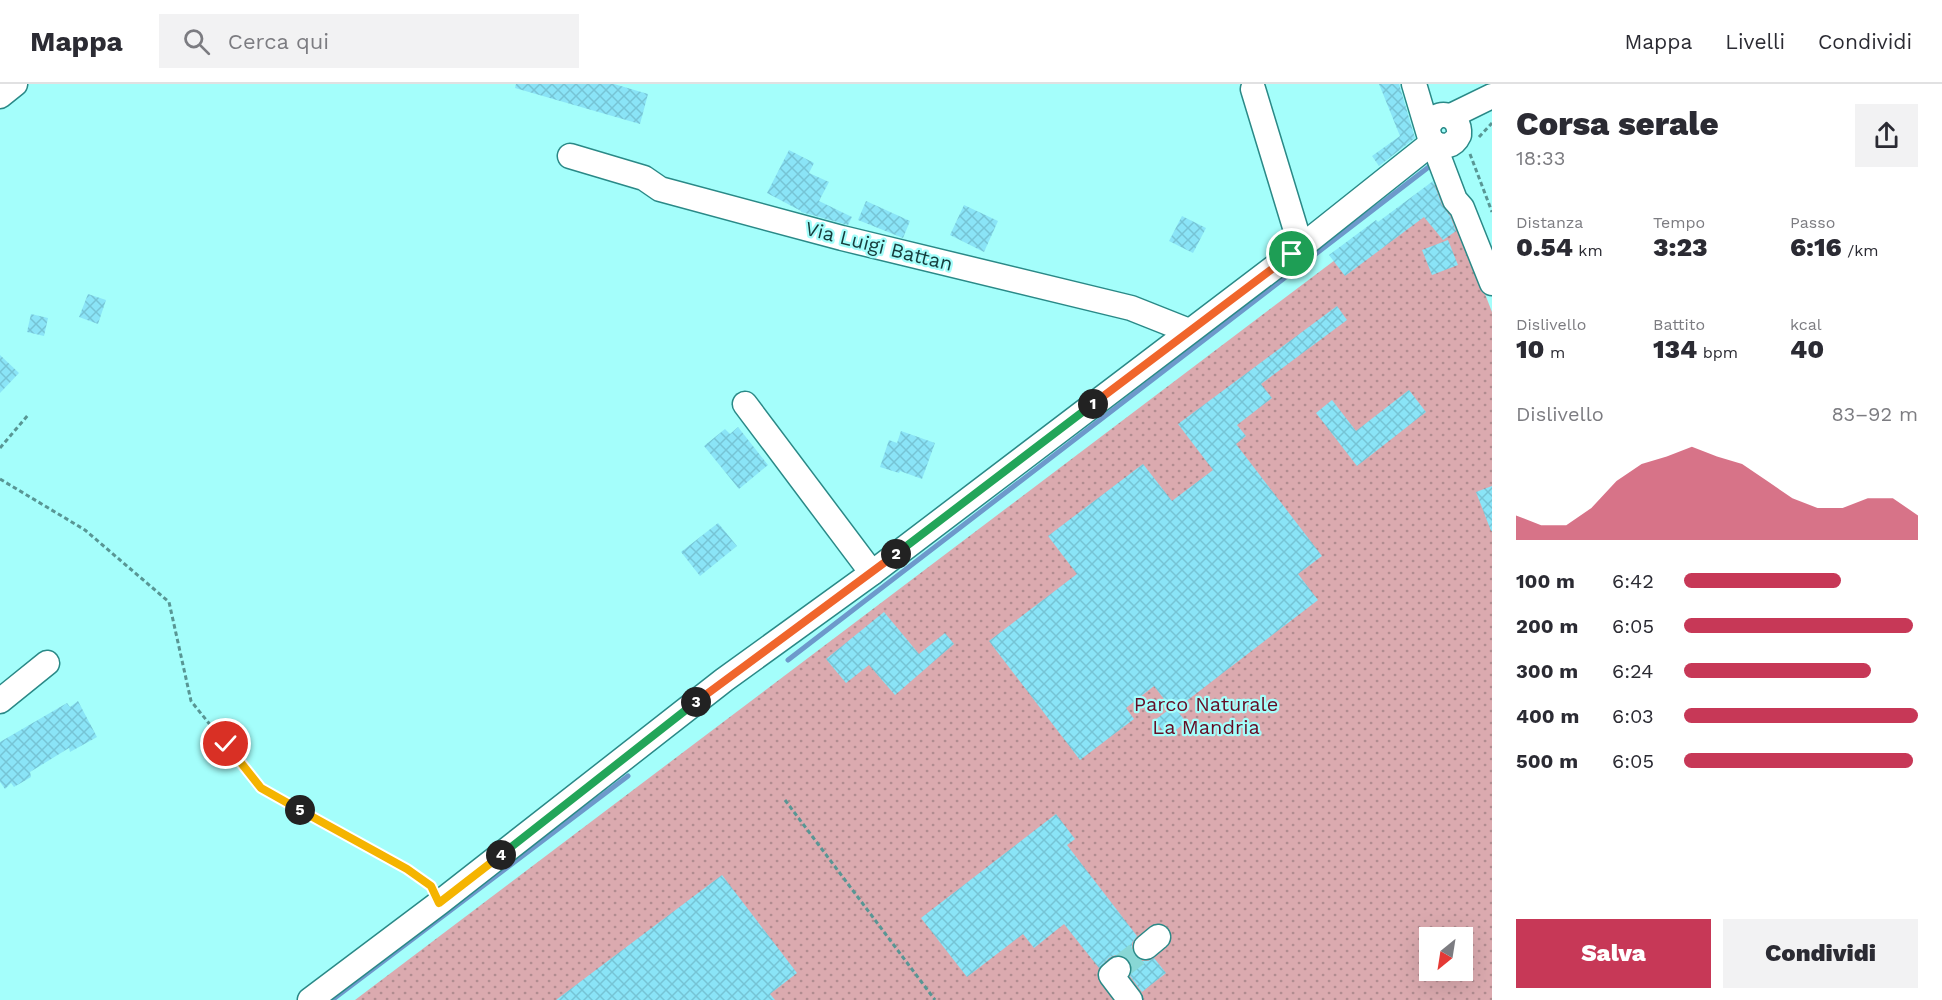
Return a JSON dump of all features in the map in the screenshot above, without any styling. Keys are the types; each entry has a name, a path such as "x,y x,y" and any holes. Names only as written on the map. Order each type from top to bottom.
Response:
{"street":[{"path":"0,96 15,84"},
{"path":"1414,84 1452,133"},
{"path":"1430,84 1452,133 1455,200 1462,208 1492,283"},
{"path":"1252,89 1296,251"},
{"path":"310,1000 618,763 714,703 731,683 767,663 832,602 1452,133 1492,96"},
{"path":"1452,133 1492,110"},
{"name":"Via Luigi Battan","path":"570,156 644,178 660,189 842,238 1131,308 1190,331"},
{"path":"745,404 872,573"},
{"path":"0,701 48,663"},
{"path":"1118,969 1111,975 1130,1000"}],"path":[{"path":"1492,123 1452,133 1492,212"},
{"path":"0,448 28,415"},
{"path":"0,479 85,530 169,602 191,701 261,788 407,869 431,886 439,903"},
{"path":"785,800 935,1000"}],"green space":[{"name":"Parco Naturale La Mandria","path":"1441,180 1492,312 1492,1000 355,1000"}],"building":[{"path":"516,84 614,84 648,94 640,124 515,88"},
{"path":"1379,84 1399,84 1415,138 1379,166 1372,156 1400,136"},
{"path":"789,150 814,163 809,173 829,182 819,201 852,217 848,225 801,212 767,193"},
{"path":"1433,181 1442,205 1450,216 1456,231 1443,240 1424,217 1345,276 1329,255"},
{"path":"866,201 910,221 903,238 858,220"},
{"path":"964,205 998,221 984,252 950,235"},
{"path":"1182,216 1206,228 1193,253 1169,241"},
{"path":"1448,240 1458,265 1432,275 1422,250"},
{"path":"88,294 106,300 98,324 79,317"},
{"path":"1337,306 1347,320 1261,384 1272,398 1237,425 1246,436 1236,444 1322,556 1298,574 1318,600 1176,709 1186,722 1167,737 1155,720 1171,708 1154,686 1126,708 1134,719 1080,760 989,641 1077,574 1048,536 1143,464 1172,501 1213,470 1178,424"},
{"path":"31,314 48,318 44,336 27,332"},
{"path":"0,355 19,373 0,393"},
{"path":"1409,390 1426,412 1357,466 1316,413 1332,400 1356,431"},
{"path":"738,427 768,465 739,489 704,446 725,429 730,434"},
{"path":"901,431 935,443 922,479 880,467 889,440 897,443"},
{"path":"1492,486 1492,531 1491,531 1476,492"},
{"path":"718,523 737,546 700,576 681,552"},
{"path":"884,612 919,654 945,633 954,644 895,695 869,665 846,683 826,659"},
{"path":"78,701 97,737 70,752 69,748 30,772 31,777 14,787 11,783 5,789 0,782 0,742 67,703 70,707"},
{"path":"1056,814 1075,839 1067,845 1137,936 1132,943 1135,956 1142,961 1154,958 1166,973 1142,992 1130,976 1132,967 1128,959 1122,955 1115,955 1099,968 1064,924 1034,948 1023,934 967,977 921,918"},
{"path":"722,875 797,973 770,994 775,1000 556,1000"}],"waterway":[{"path":"788,660 1430,166"},
{"path":"332,1000 628,776"}],"tunnel":[{"path":"1118,969 1146,947"}],"route":[{"path":"226,744 261,788 407,869 431,886 439,903 724,680 872,573 1292,254"}]}
